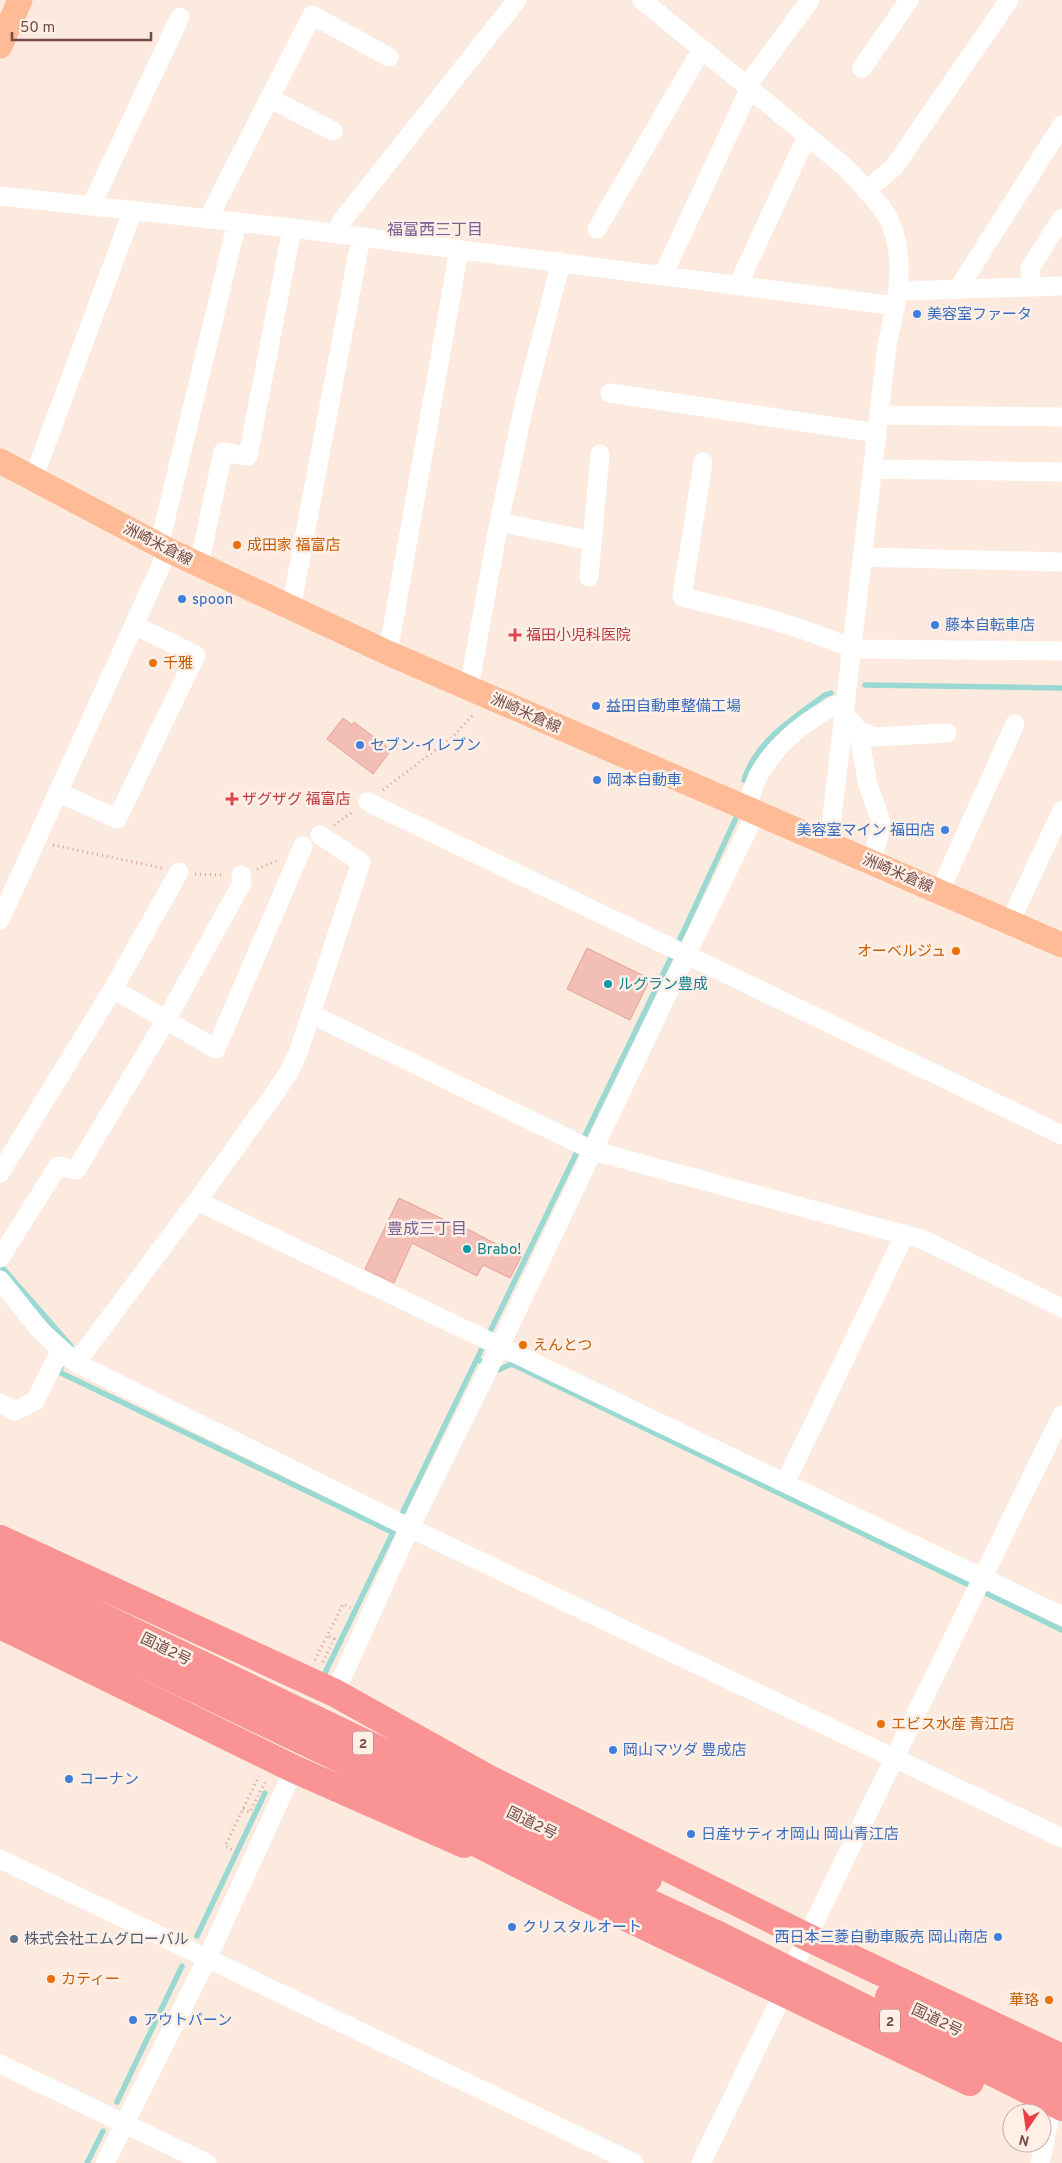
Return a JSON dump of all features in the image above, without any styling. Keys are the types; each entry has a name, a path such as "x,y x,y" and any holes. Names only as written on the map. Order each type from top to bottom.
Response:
{"highway":[{"name":"2","path":"0,1539 335,1692 489,1779"},
{"name":"国道2号","path":"0,1568 722,1926 1026,2103"},
{"path":"47,1592 174,1634 406,1744 489,1779 807,1937 1062,2058"},
{"name":"国道2号","path":"0,1595 341,1759 722,1926 1062,2082"},
{"path":"0,1625 294,1769 584,1897"},
{"path":"341,1759 364,1786 584,1897 1020,2103"}],"main road":[{"path":"0,46 20,0"},
{"name":"洲崎米倉線","path":"0,462 164,548 388,653 1062,945"}],"street":[{"path":"337,234 341,222 517,0"},
{"path":"642,0 845,167 866,190 890,223 899,258 897,298 887,345 864,557 829,843"},
{"path":"663,275 748,87 810,0"},
{"path":"862,68 909,0"},
{"path":"866,190 894,167 1009,0"},
{"path":"208,218 312,15 389,57"},
{"path":"91,206 180,17"},
{"path":"597,229 702,49"},
{"path":"270,98 333,131"},
{"path":"958,289 1062,125"},
{"path":"738,285 807,136"},
{"path":"0,196 292,228 738,285 897,298 958,289 1062,286"},
{"path":"33,479 133,210"},
{"path":"1032,287 1030,268 1062,218"},
{"path":"0,920 134,625 164,548 237,222"},
{"path":"200,565 223,452 248,456 292,228"},
{"path":"291,608 361,237"},
{"path":"388,653 459,250"},
{"path":"480,693 500,522 525,401 561,262"},
{"path":"610,393 878,424 1062,417"},
{"path":"589,576 600,454"},
{"path":"703,462 682,597 776,620 824,636 852,649 1062,651"},
{"path":"873,469 1062,472"},
{"path":"500,522 592,541"},
{"path":"864,557 1062,562"},
{"path":"58,792 117,819 196,655 134,625"},
{"path":"846,707 858,730 868,785 882,824 871,862"},
{"path":"335,1692 402,1524 491,1352 678,951 751,811 758,777 773,754 795,731 826,709 846,707"},
{"path":"940,891 1015,724"},
{"path":"858,730 874,737 947,733"},
{"path":"368,802 1062,1135"},
{"path":"1010,922 1062,810"},
{"path":"76,1363 197,1201 289,1072 298,1053 361,862 320,835"},
{"path":"113,988 216,1049 303,846"},
{"path":"0,1173 113,988 179,872"},
{"path":"0,1258 58,1166 76,1170 166,1020 242,883 241,875"},
{"path":"311,1014 585,1147 924,1240 1062,1308"},
{"path":"197,1201 491,1352 785,1483 978,1585 1062,1616"},
{"path":"785,1483 905,1234"},
{"path":"0,1280 40,1330 76,1363 402,1524 1062,1838"},
{"path":"0,1403 15,1410 35,1401 60,1349"},
{"path":"701,2163 783,1992 807,1937 1062,1415"},
{"path":"104,2163 207,1959 294,1769"},
{"path":"0,1859 634,2163"},
{"path":"0,2064 206,2163"}],"path":[{"path":"320,835 368,802 451,738 480,693"},
{"path":"35,843 55,845 179,872 216,876 241,875 261,868 303,846"},
{"path":"313,1664 342,1604 352,1609"},
{"path":"324,1659 334,1639 327,1635"},
{"path":"232,1850 224,1846 260,1774"},
{"path":"243,1809 250,1812 263,1785"}],"building":[{"path":"343,718 352,725 354,722 391,750 373,774 327,739"},
{"name":"ルグラン豊成","path":"587,948 650,979 630,1020 567,989"},
{"path":"399,1198 455,1225 456,1223 521,1257 510,1278 483,1265 477,1276 412,1243 394,1283 365,1269"}],"waterway":[{"path":"865,685 1062,688"},
{"path":"744,780 757,754 777,731 825,695 831,693"},
{"path":"324,1675 680,939 736,818"},
{"path":"0,1265 71,1346 70,1349"},
{"path":"477,1359 498,1370 512,1364 1062,1630"},
{"path":"61,1368 59,1372 392,1532"},
{"path":"197,1936 265,1793"},
{"path":"117,2102 182,1966"},
{"path":"87,2163 103,2131"}],"place":[{"name":"美容室ファータ","path":"917,314"},
{"name":"成田家 福富店","path":"237,545"},
{"name":"spoon","path":"182,599"},
{"name":"藤本自転車店","path":"935,625"},
{"name":"福田小児科医院","path":"515,635"},
{"name":"千雅","path":"153,663"},
{"name":"益田自動車整備工場","path":"596,706"},
{"name":"セブン-イレブン","path":"360,745"},
{"name":"岡本自動車","path":"597,780"},
{"name":"ザグザグ 福富店","path":"232,799"},
{"name":"美容室マイン 福田店","path":"945,830"},
{"name":"オーベルジュ","path":"956,951"},
{"name":"ルグラン豊成","path":"608,984"},
{"name":"Brabo!","path":"467,1249"},
{"name":"えんとつ","path":"523,1345"},
{"name":"エビス水産 青江店","path":"881,1724"},
{"name":"岡山マツダ 豊成店","path":"613,1750"},
{"name":"コーナン","path":"69,1779"},
{"name":"日産サティオ岡山 岡山青江店","path":"691,1834"},
{"name":"クリスタルオート","path":"512,1927"},
{"name":"西日本三菱自動車販売 岡山南店","path":"998,1937"},
{"name":"株式会社エムグローバル","path":"14,1939"},
{"name":"カティー","path":"51,1979"},
{"name":"華珞","path":"1049,2000"},
{"name":"アウトバーン","path":"133,2020"}],"district":[{"name":"福富西三丁目","path":"435,229"},
{"name":"豊成三丁目","path":"427,1228"}]}
